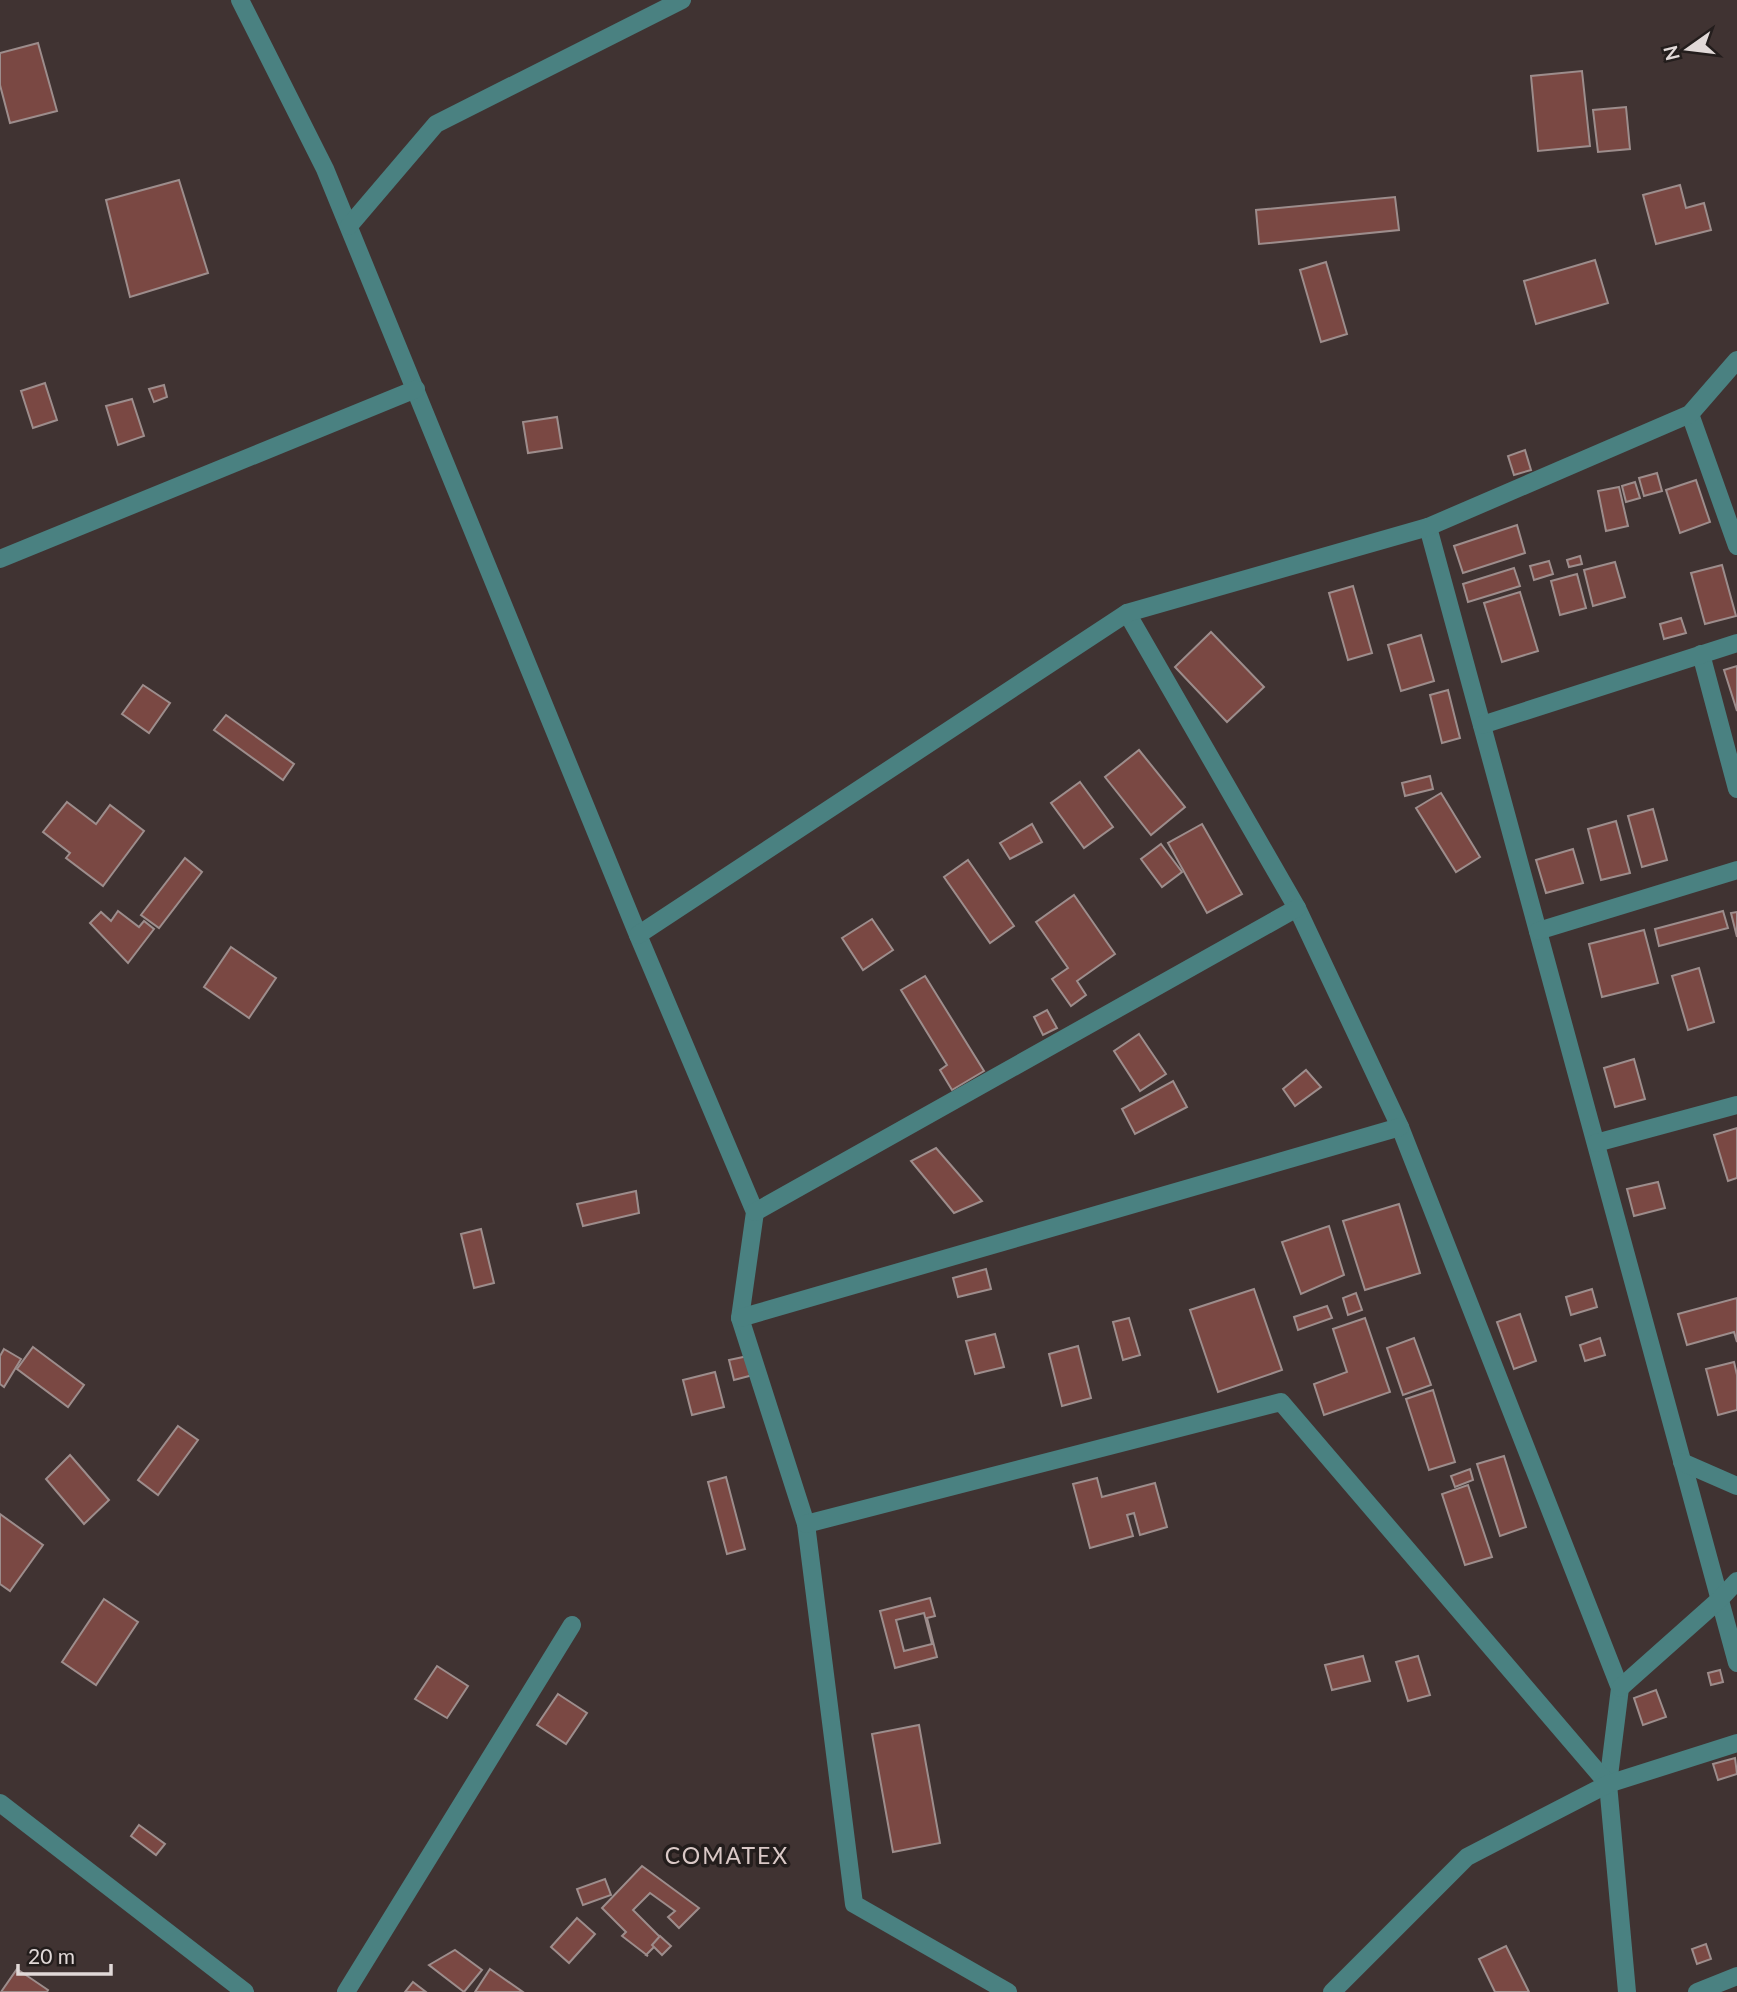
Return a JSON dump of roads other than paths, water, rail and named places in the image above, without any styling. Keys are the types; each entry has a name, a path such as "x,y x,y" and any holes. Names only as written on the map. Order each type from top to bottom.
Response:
{"street":[{"path":"240,0 325,169 638,935 755,1212 740,1318 806,1524 853,1904 1008,1992"},
{"path":"349,226 436,124 682,0"},
{"path":"638,935 1127,613 1428,527 1690,414 1737,360"},
{"path":"0,559 416,389"},
{"path":"1690,414 1737,547"},
{"path":"1428,527 1737,1663"},
{"path":"1127,613 1297,908 1400,1127 1620,1688 1608,1784 1627,1992"},
{"path":"1482,725 1737,643"},
{"path":"1701,654 1737,789"},
{"path":"1538,931 1737,870"},
{"path":"755,1212 1297,908"},
{"path":"1596,1143 1737,1105"},
{"path":"740,1318 1400,1127"},
{"path":"806,1524 1281,1402 1608,1784"},
{"path":"1682,1462 1737,1486"},
{"path":"1620,1688 1737,1581"},
{"path":"346,1992 572,1625"},
{"path":"1332,1992 1467,1857 1608,1784 1737,1743"},
{"path":"0,1804 246,1992"},
{"path":"1698,1992 1737,1976"}],"district":[{"name":"COMATEX","path":"727,1856"}]}
